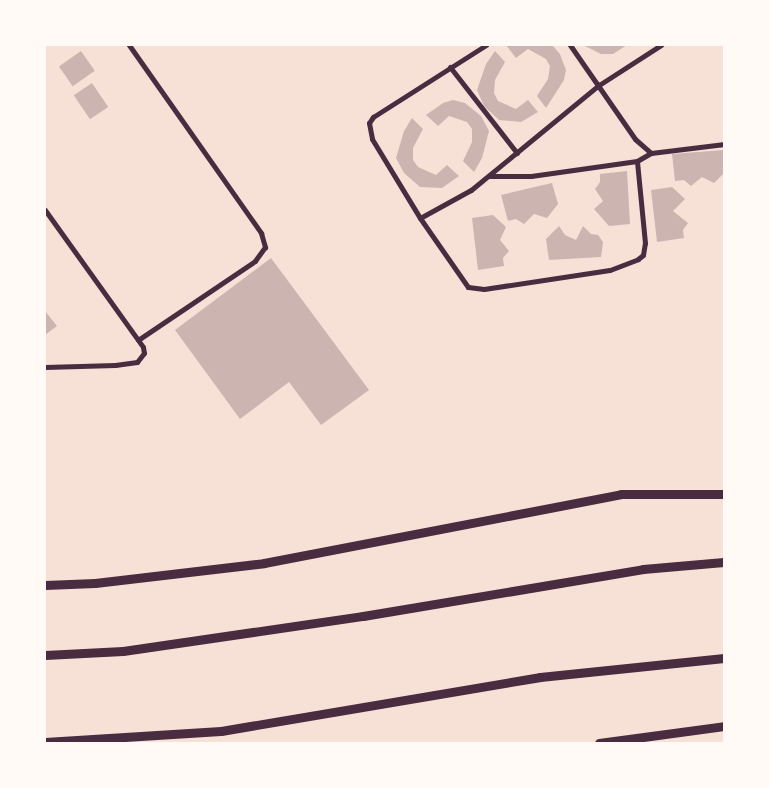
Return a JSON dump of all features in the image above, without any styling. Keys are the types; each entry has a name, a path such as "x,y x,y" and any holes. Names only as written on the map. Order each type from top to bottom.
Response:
{"main road":[{"path":"45,584 105,582 264,563 621,494 724,494"},
{"path":"45,655 123,651 372,614 643,569 724,562"},
{"path":"45,742 221,731 540,677 724,658"},
{"path":"599,743 724,726"}],"street":[{"path":"129,45 261,233 265,246 255,261 138,340"},
{"path":"486,45 373,117 369,123 372,140 461,280 476,289 620,267 638,259 645,250 637,161"},
{"path":"570,45 635,139 651,153"},
{"path":"420,218 489,176 599,85 661,45"},
{"path":"450,67 517,153"},
{"path":"489,176 531,176 637,161 651,153 724,144"},
{"path":"45,210 138,340 144,353 137,362 45,368"}],"building":[{"path":"506,45 552,45 560,54 566,70 564,80 546,108 537,96 548,79 550,66 546,59 528,49 516,58"},
{"path":"583,45 627,45 613,54 601,54"},
{"path":"81,51 95,71 73,86 59,66"},
{"path":"495,51 505,62 495,80 494,93 498,101 516,109 528,100 538,112 521,122 499,120 484,106 477,90 486,64"},
{"path":"92,83 108,107 90,119 74,95"},
{"path":"453,100 465,103 481,116 489,131 482,158 474,172 463,161 472,142 472,129 467,122 449,116 438,126 426,115 443,103"},
{"path":"412,118 423,129 413,148 413,160 418,167 436,175 447,165 459,176 442,188 420,187 404,173 396,158 404,131"},
{"path":"724,150 724,173 714,183 702,177 691,186 684,180 675,181 672,154"},
{"path":"627,171 630,224 609,226 594,209 603,201 595,189 600,182 600,174"},
{"path":"552,183 558,204 547,218 534,214 524,224 516,219 508,221 501,195"},
{"path":"672,187 685,199 673,211 688,223 683,230 684,238 657,242 651,190"},
{"path":"493,215 506,227 500,240 509,251 503,258 504,266 478,270 472,218"},
{"path":"559,226 565,235 576,240 583,226 591,234 598,235 603,242 601,257 549,260 546,239"},
{"path":"271,258 369,390 321,425 289,382 240,419 175,330"},
{"path":"45,311 57,326 45,335"}]}
